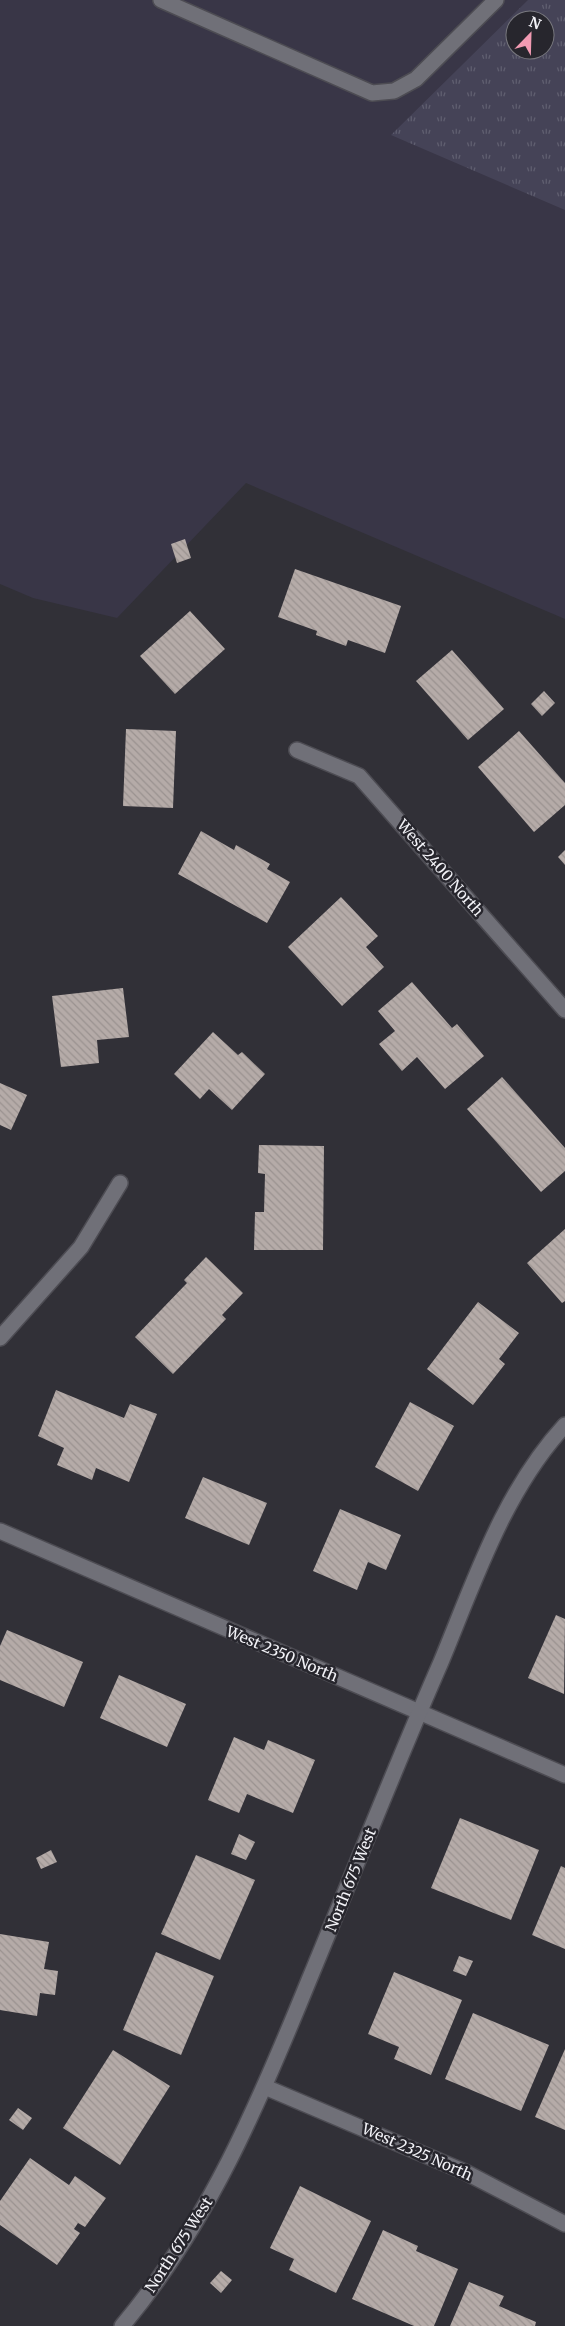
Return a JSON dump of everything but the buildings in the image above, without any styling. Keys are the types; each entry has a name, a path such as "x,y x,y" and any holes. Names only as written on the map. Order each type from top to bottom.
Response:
{"street":[{"path":"161,0 372,93 394,91 416,79 496,0"},
{"name":"West 2400 North","path":"297,750 359,776 565,1010"},
{"path":"0,1338 81,1247 120,1183"},
{"name":"North 675 West","path":"122,2326 153,2288 218,2185 265,2087 419,1712 501,1519 542,1450 565,1425"},
{"name":"West 2350 North","path":"0,1531 565,1775"},
{"name":"West 2325 North","path":"265,2087 465,2172 565,2224"}],"shaded area":[{"path":"0,0 565,0 565,619 246,483 117,618 33,598 0,584"}],"green space":[{"path":"528,0 565,0 565,210 391,135 505,23 505,60 555,60 555,10 518,10"}]}
